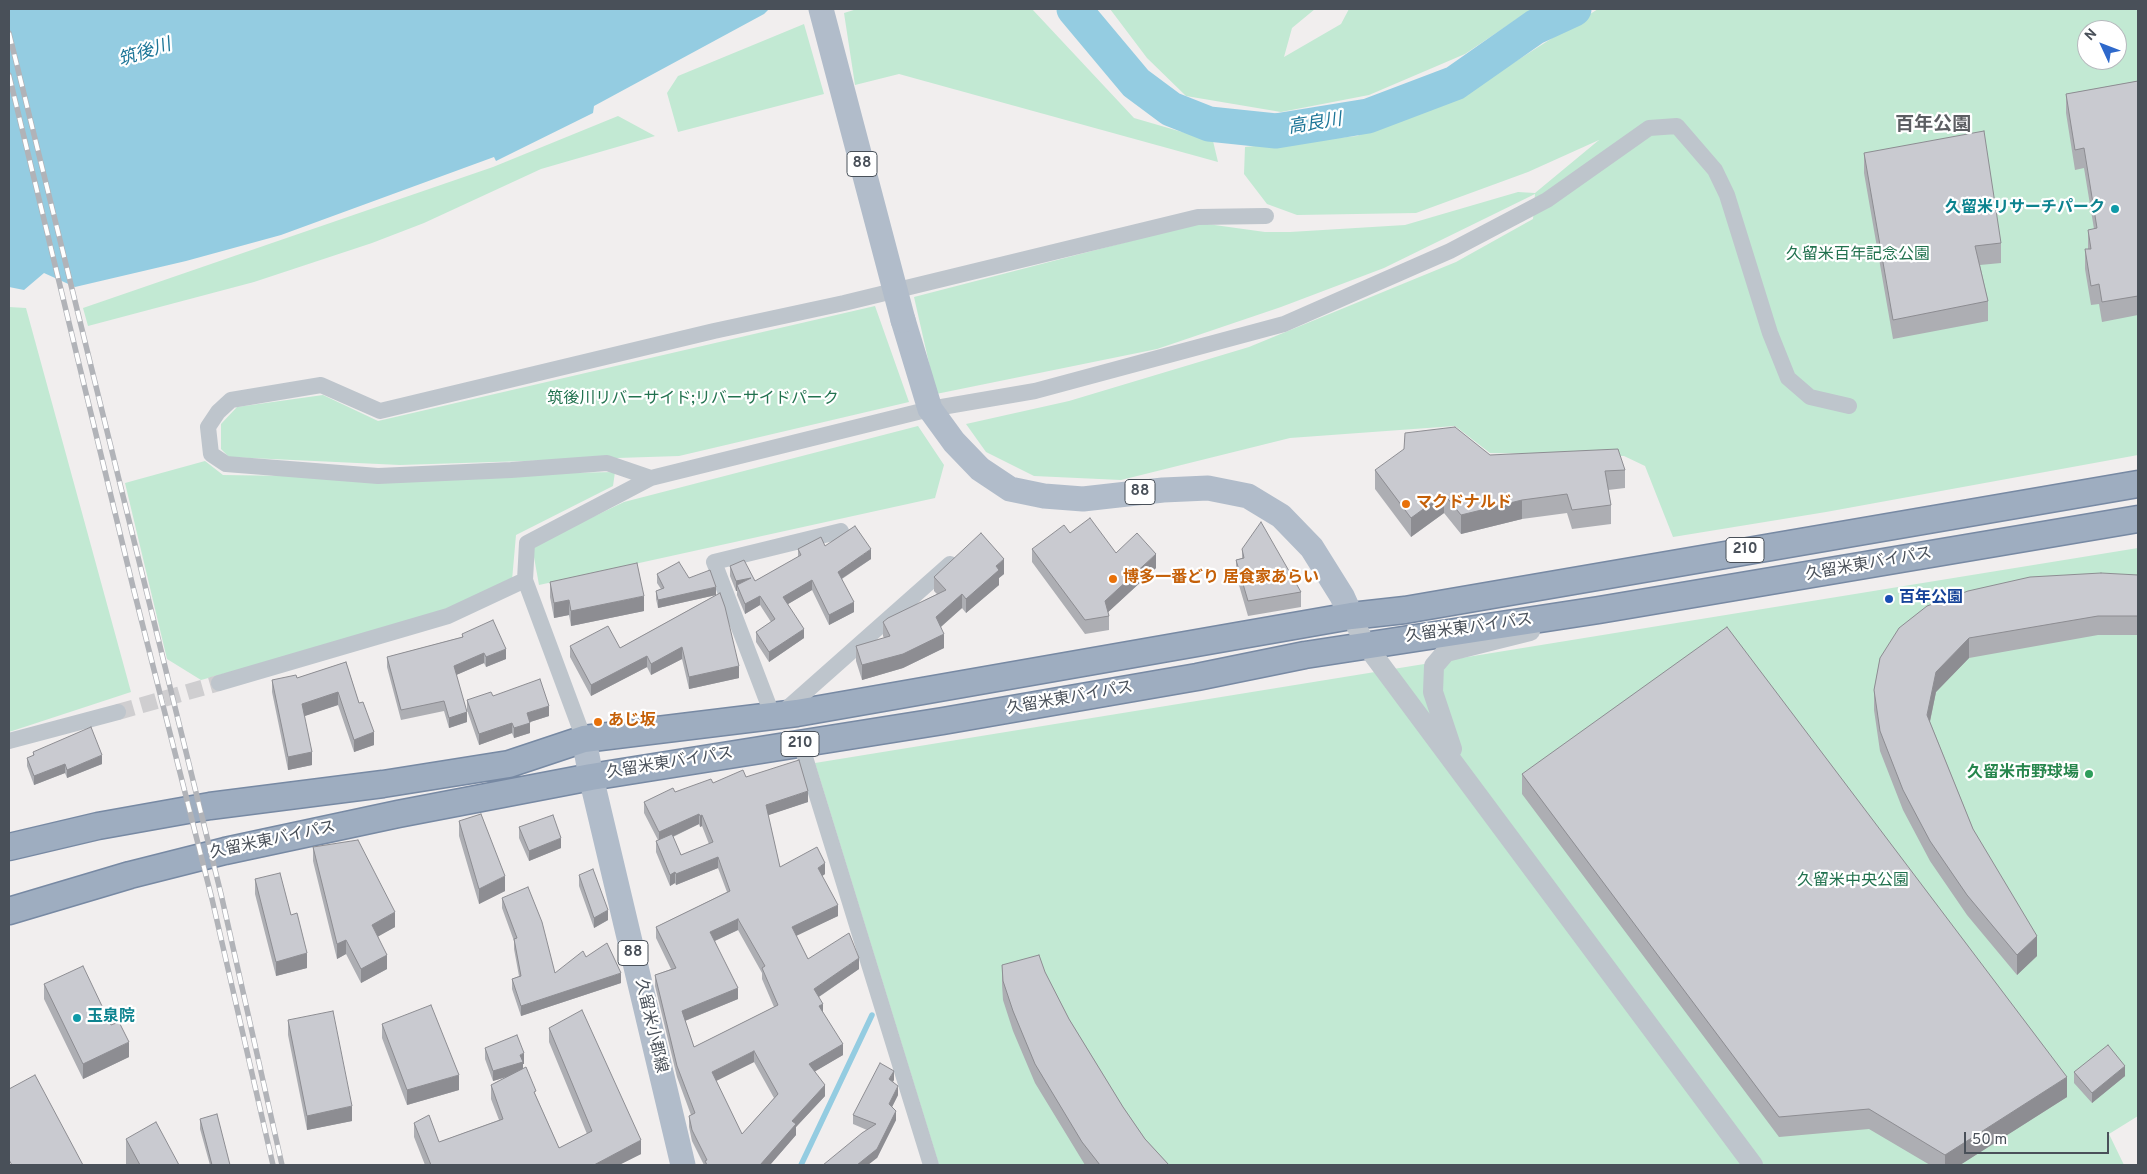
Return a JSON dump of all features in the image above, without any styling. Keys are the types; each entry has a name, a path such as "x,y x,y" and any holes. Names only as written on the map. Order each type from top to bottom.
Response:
{"highway":[{"name":"久留米東バイパス","path":"9,847 98,826 210,806 383,784 509,764 584,739 816,710 1351,616 1405,610 1657,565 2138,484"},
{"name":"久留米東バイパス","path":"9,911 130,875 225,851 398,814 591,777 802,744 1178,680 1305,654 1599,610 2138,519"}],"main road":[{"name":"88","path":"821,9 903,320 926,398 954,442 980,469 1010,489 1044,496 1083,499 1163,490 1208,488 1248,496 1282,516 1312,548 1342,596 1351,616"},
{"name":"久留米小郡線","path":"584,739 591,777 683,1165"}],"street":[{"path":"584,739 525,580 526,543 651,478 926,398 1035,391 1284,324 1450,251 1547,200 1649,128 1677,126 1715,170 1723,187 1770,333 1788,378 1810,397 1849,406"},
{"path":"651,478 607,463 511,470 378,476 226,464 211,454 208,427 218,412 231,400 321,385 380,411 714,331 844,304 1198,217 1266,216"},
{"path":"772,714 714,562 841,532"},
{"path":"742,720 786,712 963,552"},
{"path":"219,683 448,616 525,580"},
{"path":"1461,772 1433,692 1434,666 1446,652 1514,635 1599,610"},
{"path":"1351,616 1366,645 1753,1165"},
{"path":"9,741 118,712"},
{"path":"802,744 931,1165"}],"green space":[{"path":"857,9 1032,9 1134,118 1213,141 1218,162 899,74 855,85 844,13"},
{"path":"1110,9 1315,9 1292,28 1284,57 1341,24 1349,9 1537,9 1520,17 1465,54 1369,95 1281,112 1186,96 1147,58"},
{"name":"久留米百年記念公園","path":"1598,9 2138,9 2138,455 1826,512 1673,537 1645,466 1624,456 1490,453 1455,426 1290,438 1121,480 1034,476 986,452 966,424 1069,401 1249,347 1456,262 1533,219 1535,194 1384,268 1281,307 1157,349 936,394 914,297 1200,223 1265,232 1405,225 1518,192 1535,193 1599,140 1528,172 1416,213 1297,215 1267,204 1244,174 1245,147 1357,136 1491,77"},
{"path":"804,24 824,94 678,132 667,93 678,76"},
{"path":"618,116 655,136 541,169 424,223 372,243 254,282 88,326 83,308 493,167"},
{"name":"筑後川リバーサイド;リバーサイドパーク","path":"875,306 909,402 679,456 400,465 229,457 221,449 221,424 237,407 323,395 378,421"},
{"path":"9,307 26,308 131,692 9,732"},
{"name":"筑後川リバーサイド;リバーサイドパーク","path":"918,426 944,465 935,498 539,585 532,546 624,502"},
{"path":"205,461 223,475 359,477 615,472 613,486 516,535 512,580 428,618 201,680 167,659 125,483"},
{"name":"久留米中央公園","path":"2138,548 2138,1116 2109,1134 2124,1165 939,1165 815,763"}],"water":[{"name":"筑後川","path":"9,9 769,9 764,14 594,106 593,113 496,161 494,157 281,235 186,261 75,287 44,273 24,290 9,287"}],"building":[{"name":"久留米リサーチパーク","path":"2138,81 2138,296 2102,302 2099,284 2091,286 2085,249 2091,249 2088,230 2097,228 2084,148 2075,150 2066,94"},
{"path":"1984,131 2001,243 1975,246 1988,301 1893,320 1864,153"},
{"path":"1455,427 1490,455 1618,449 1625,470 1605,471 1611,505 1572,510 1567,494 1522,500 1461,515 1444,494 1411,518 1375,470 1404,449 1405,433"},
{"path":"1090,518 1116,553 1137,533 1156,554 1105,601 1109,616 1085,620 1032,549 1064,525 1070,533"},
{"path":"1261,522 1301,592 1248,601 1236,560 1244,558 1242,549"},
{"path":"855,526 871,549 838,572 854,602 829,615 812,580 783,597 804,629 769,652 756,632 775,619 760,596 745,604 737,585 751,578 736,581 730,566 744,560 755,581 801,555 798,549 821,537 825,546"},
{"path":"981,533 1004,559 996,566 999,570 966,599 962,594 936,617 944,634 903,654 862,665 856,646 890,636 883,622 946,590 934,577"},
{"path":"679,562 689,578 710,570 716,587 658,600 656,591 664,588 657,574"},
{"path":"637,563 644,596 571,611 569,600 554,603 550,582"},
{"path":"2101,573 2138,575 2138,616 2098,616 1969,638 1936,672 1927,715 1973,829 2037,936 2017,955 1967,895 1930,841 1903,790 1880,731 1874,690 1880,658 1899,628 1927,606 1968,591 2030,577"},
{"path":"720,593 739,666 689,677 682,647 651,664 647,656 591,685 570,646 608,626 620,648"},
{"path":"493,620 506,649 486,657 484,653 454,666 467,712 449,718 444,701 401,710 387,657 463,637 462,634"},
{"path":"1727,627 2067,1077 1945,1155 1869,1109 1779,1117 1522,774"},
{"path":"346,662 359,703 363,702 374,732 354,740 338,692 302,704 312,752 288,757 272,680 296,675 297,678"},
{"path":"540,679 549,706 527,713 530,723 514,728 512,723 479,734 467,700 491,692 493,696"},
{"path":"91,727 102,755 67,770 65,764 34,776 27,758 34,755 33,752"},
{"path":"799,760 808,791 766,805 780,867 817,847 825,863 818,868 838,905 792,927 808,959 849,933 859,958 814,989 823,1004 819,1006 843,1044 809,1064 825,1085 792,1121 796,1124 760,1165 707,1165 705,1161 707,1160 692,1130 689,1116 695,1113 677,1066 655,975 676,968 656,927 730,891 718,857 670,875 656,841 672,834 681,855 713,842 702,815 700,816 699,814 659,832 644,802 673,788 675,792 711,779 713,783 743,770 746,777","holes":["738,919 765,966 762,968 778,1005 694,1047 682,1011 738,988 710,932","754,1051 778,1094 742,1134 712,1072"]},
{"path":"481,814 505,876 479,889 459,821"},
{"path":"553,815 561,838 529,851 519,827"},
{"path":"358,840 395,912 372,925 387,955 361,969 346,940 337,944 313,847"},
{"path":"593,869 608,910 594,918 579,875"},
{"path":"280,873 291,915 297,913 307,953 276,962 255,879"},
{"path":"528,887 542,922 555,973 583,951 586,957 607,943 621,973 521,1006 512,979 521,976 514,939 517,938 502,898"},
{"path":"1039,955 1045,972 1069,1019 1123,1107 1145,1139 1169,1165 1100,1165 1082,1142 1035,1064 1003,981 1002,965"},
{"name":"玉泉院","path":"83,966 111,1025 119,1022 129,1042 83,1064 44,984"},
{"path":"431,1005 459,1075 407,1090 382,1024"},
{"path":"582,1010 641,1140 594,1165 431,1165 414,1123 429,1115 439,1142 503,1119 491,1085 526,1067 536,1091 534,1092 559,1148 592,1131 549,1028"},
{"path":"333,1011 352,1106 307,1116 288,1020"},
{"path":"517,1035 524,1053 520,1055 523,1062 493,1071 485,1048"},
{"path":"2108,1045 2125,1066 2092,1093 2074,1072"},
{"path":"880,1063 894,1071 889,1079 898,1086 889,1104 896,1111 877,1149 857,1165 823,1165 876,1124 853,1115"},
{"path":"35,1075 83,1165 12,1165 9,1160 9,1089"},
{"path":"217,1114 230,1165 212,1165 200,1119"},
{"path":"156,1122 179,1165 140,1165 126,1139"}],"waterway":[{"name":"高良川","path":"1074,9 1136,83 1171,109 1209,124 1276,131 1368,116 1455,83 1535,27 1574,9"},
{"path":"801,1165 872,1015"}],"tunnel":[{"path":"118,712 219,683"}],"railway":[{"path":"9,33 221,894 282,1165"},
{"path":"9,75 133,587 212,899 273,1165"}],"place":[{"name":"久留米リサーチパーク","path":"2115,209"},
{"name":"マクドナルド","path":"1406,504"},
{"name":"博多一番どり 居食家あらい","path":"1113,579"},
{"name":"百年公園","path":"1889,599"},
{"name":"あじ坂","path":"598,722"},
{"name":"久留米市野球場","path":"2089,774"},
{"name":"玉泉院","path":"77,1018"}],"district":[{"name":"百年公園","path":"1933,126"}]}
